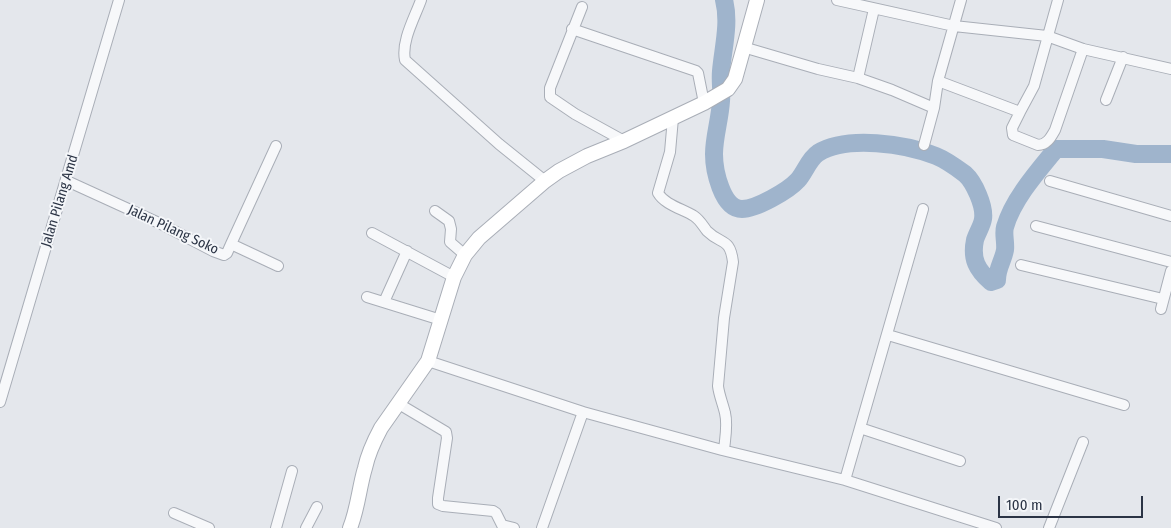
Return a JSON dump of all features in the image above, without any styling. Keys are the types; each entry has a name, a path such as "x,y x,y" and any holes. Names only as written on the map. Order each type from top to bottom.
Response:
{"street":[{"name":"Jalan Pilang Amd","path":"0,402 119,0"},
{"path":"421,0 408,34 404,51 406,60 499,144 545,181"},
{"path":"350,528 355,515 368,456 381,428 428,360 454,277 465,255 479,238 545,181 575,162 673,118 728,89 736,79 757,0"},
{"path":"838,0 954,26 1046,36 1083,49 1171,69"},
{"path":"924,144 934,108 938,81 961,0"},
{"path":"1058,0 1046,36 1034,86 1012,128 1013,135 1038,145 1048,141 1055,130 1083,49"},
{"path":"582,6 550,88 550,98 624,141"},
{"path":"858,78 874,9"},
{"path":"572,29 696,71 709,100"},
{"path":"743,47 858,78 934,108"},
{"path":"1106,100 1123,57"},
{"path":"938,81 1020,112"},
{"path":"673,118 670,152 658,194 663,200 697,218 708,232 725,242 731,249 733,262 724,318 718,386 725,414 724,450"},
{"name":"Jalan Pilang Soko","path":"66,181 159,223 219,254 227,253 276,146"},
{"path":"1050,181 1171,216"},
{"path":"845,480 923,209"},
{"path":"435,210 449,221 452,229 450,242 465,255"},
{"path":"1036,226 1171,262"},
{"path":"372,233 454,277"},
{"path":"231,244 278,266"},
{"path":"384,302 407,251"},
{"path":"1020,265 1162,304 1170,276"},
{"path":"366,297 441,320"},
{"path":"888,335 1124,405"},
{"path":"428,360 583,412 845,480 996,528"},
{"path":"399,404 444,429 446,432 447,438 438,504 493,511 502,525 514,528"},
{"path":"542,528 583,412"},
{"path":"860,428 960,461"},
{"path":"1049,528 1083,442"},
{"path":"276,528 292,471"},
{"path":"306,528 317,506"},
{"path":"174,513 209,528"}],"waterway":[{"path":"724,0 726,27 721,71 720,108 714,154 718,178 724,196 735,207 742,209 755,206 780,194 798,180 818,153 830,147 844,144 877,143 924,152 940,158 958,169 965,174 975,188 981,201 983,214 975,240 974,253 976,264 991,282 997,280 1005,250 1005,227 1014,206 1056,149 1103,149 1136,154 1171,154"}]}
